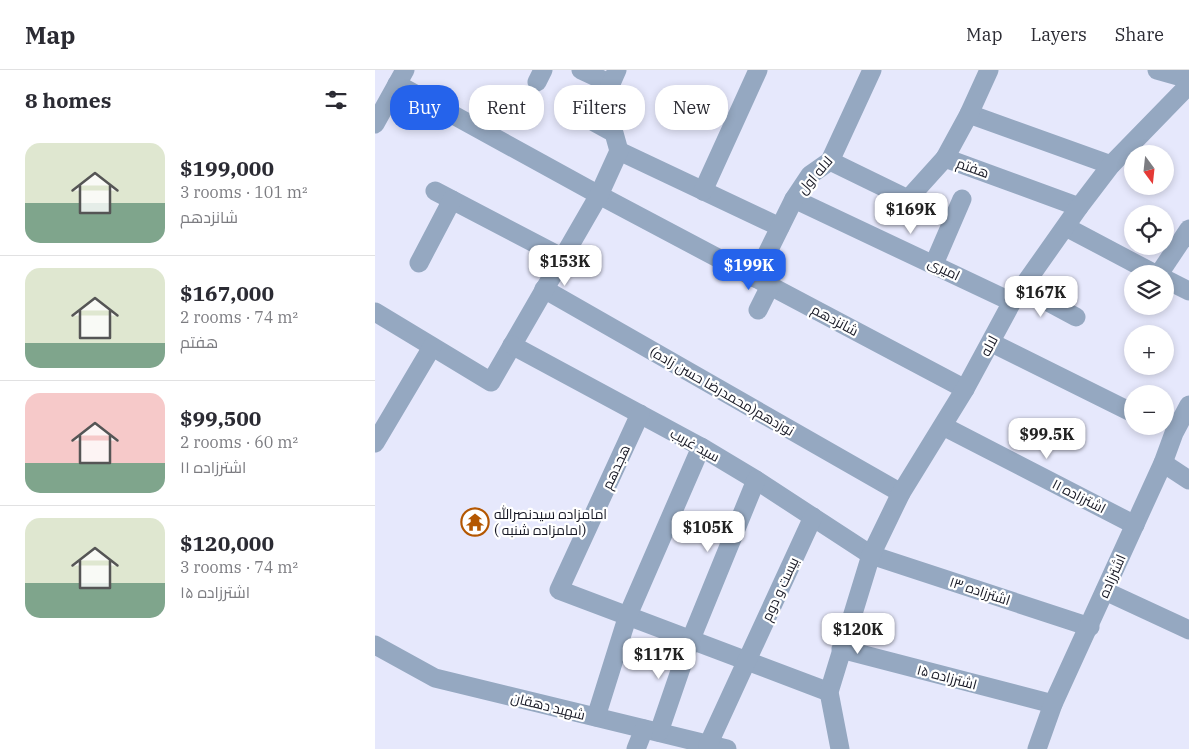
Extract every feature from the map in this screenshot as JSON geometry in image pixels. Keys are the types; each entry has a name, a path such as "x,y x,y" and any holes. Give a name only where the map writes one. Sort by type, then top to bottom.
{"street":[{"path":"375,312 491,382 599,195 619,151 614,133 594,122 614,77 581,70"},
{"path":"703,191 758,70"},
{"name":"لاله اول","path":"758,310 763,282 781,227 794,199 810,175 830,161 872,70"},
{"path":"945,158 969,114 989,70"},
{"path":"1157,70 1189,79"},
{"path":"375,124 401,77"},
{"name":"شانزدهم","path":"401,77 599,195 965,389"},
{"name":"لاله","path":"829,692 871,555 901,493 965,389 1017,295 1065,226 1111,165 1189,85"},
{"path":"969,114 1111,165"},
{"path":"619,151 781,227"},
{"name":"هفتم","path":"830,161 908,199 945,158 1079,207"},
{"path":"435,191 563,258"},
{"name":"امیری","path":"794,199 934,264 1017,295"},
{"path":"934,264 963,199"},
{"path":"419,263 452,200"},
{"path":"1065,226 1138,265"},
{"path":"1165,265 1189,229"},
{"path":"1174,284 1189,291"},
{"name":"نوزدهم(محمدرضا حسن زاده)","path":"544,289 901,493"},
{"path":"1017,295 1076,317"},
{"path":"991,343 1124,409"},
{"name":"سید غریب","path":"512,345 701,447 757,480 871,555"},
{"path":"375,443 432,347"},
{"name":"اشترزاده","path":"1174,422 1189,405"},
{"name":"هجدهم","path":"628,615 559,590 640,414"},
{"name":"اشترزاده ۱۱","path":"943,426 1135,525"},
{"name":"اشترزاده","path":"1037,749 1053,704 1090,627 1163,463 1166,435"},
{"path":"596,717 628,615 701,447"},
{"path":"1163,463 1189,480"},
{"path":"636,749 652,731 757,480"},
{"name":"بیست و دوم","path":"708,744 813,517"},
{"name":"اشترزاده ۱۳","path":"871,555 1090,627"},
{"path":"1105,591 1189,630"},
{"path":"628,615 829,692 844,748"},
{"name":"شهید دهقان","path":"375,645 435,678 727,749"},
{"name":"اشترزاده ۱۵","path":"841,649 1053,704"}],"place":[{"name":"امامزاده سیدنصرالله ( امامزاده شنبه)","path":"475,522"}]}
